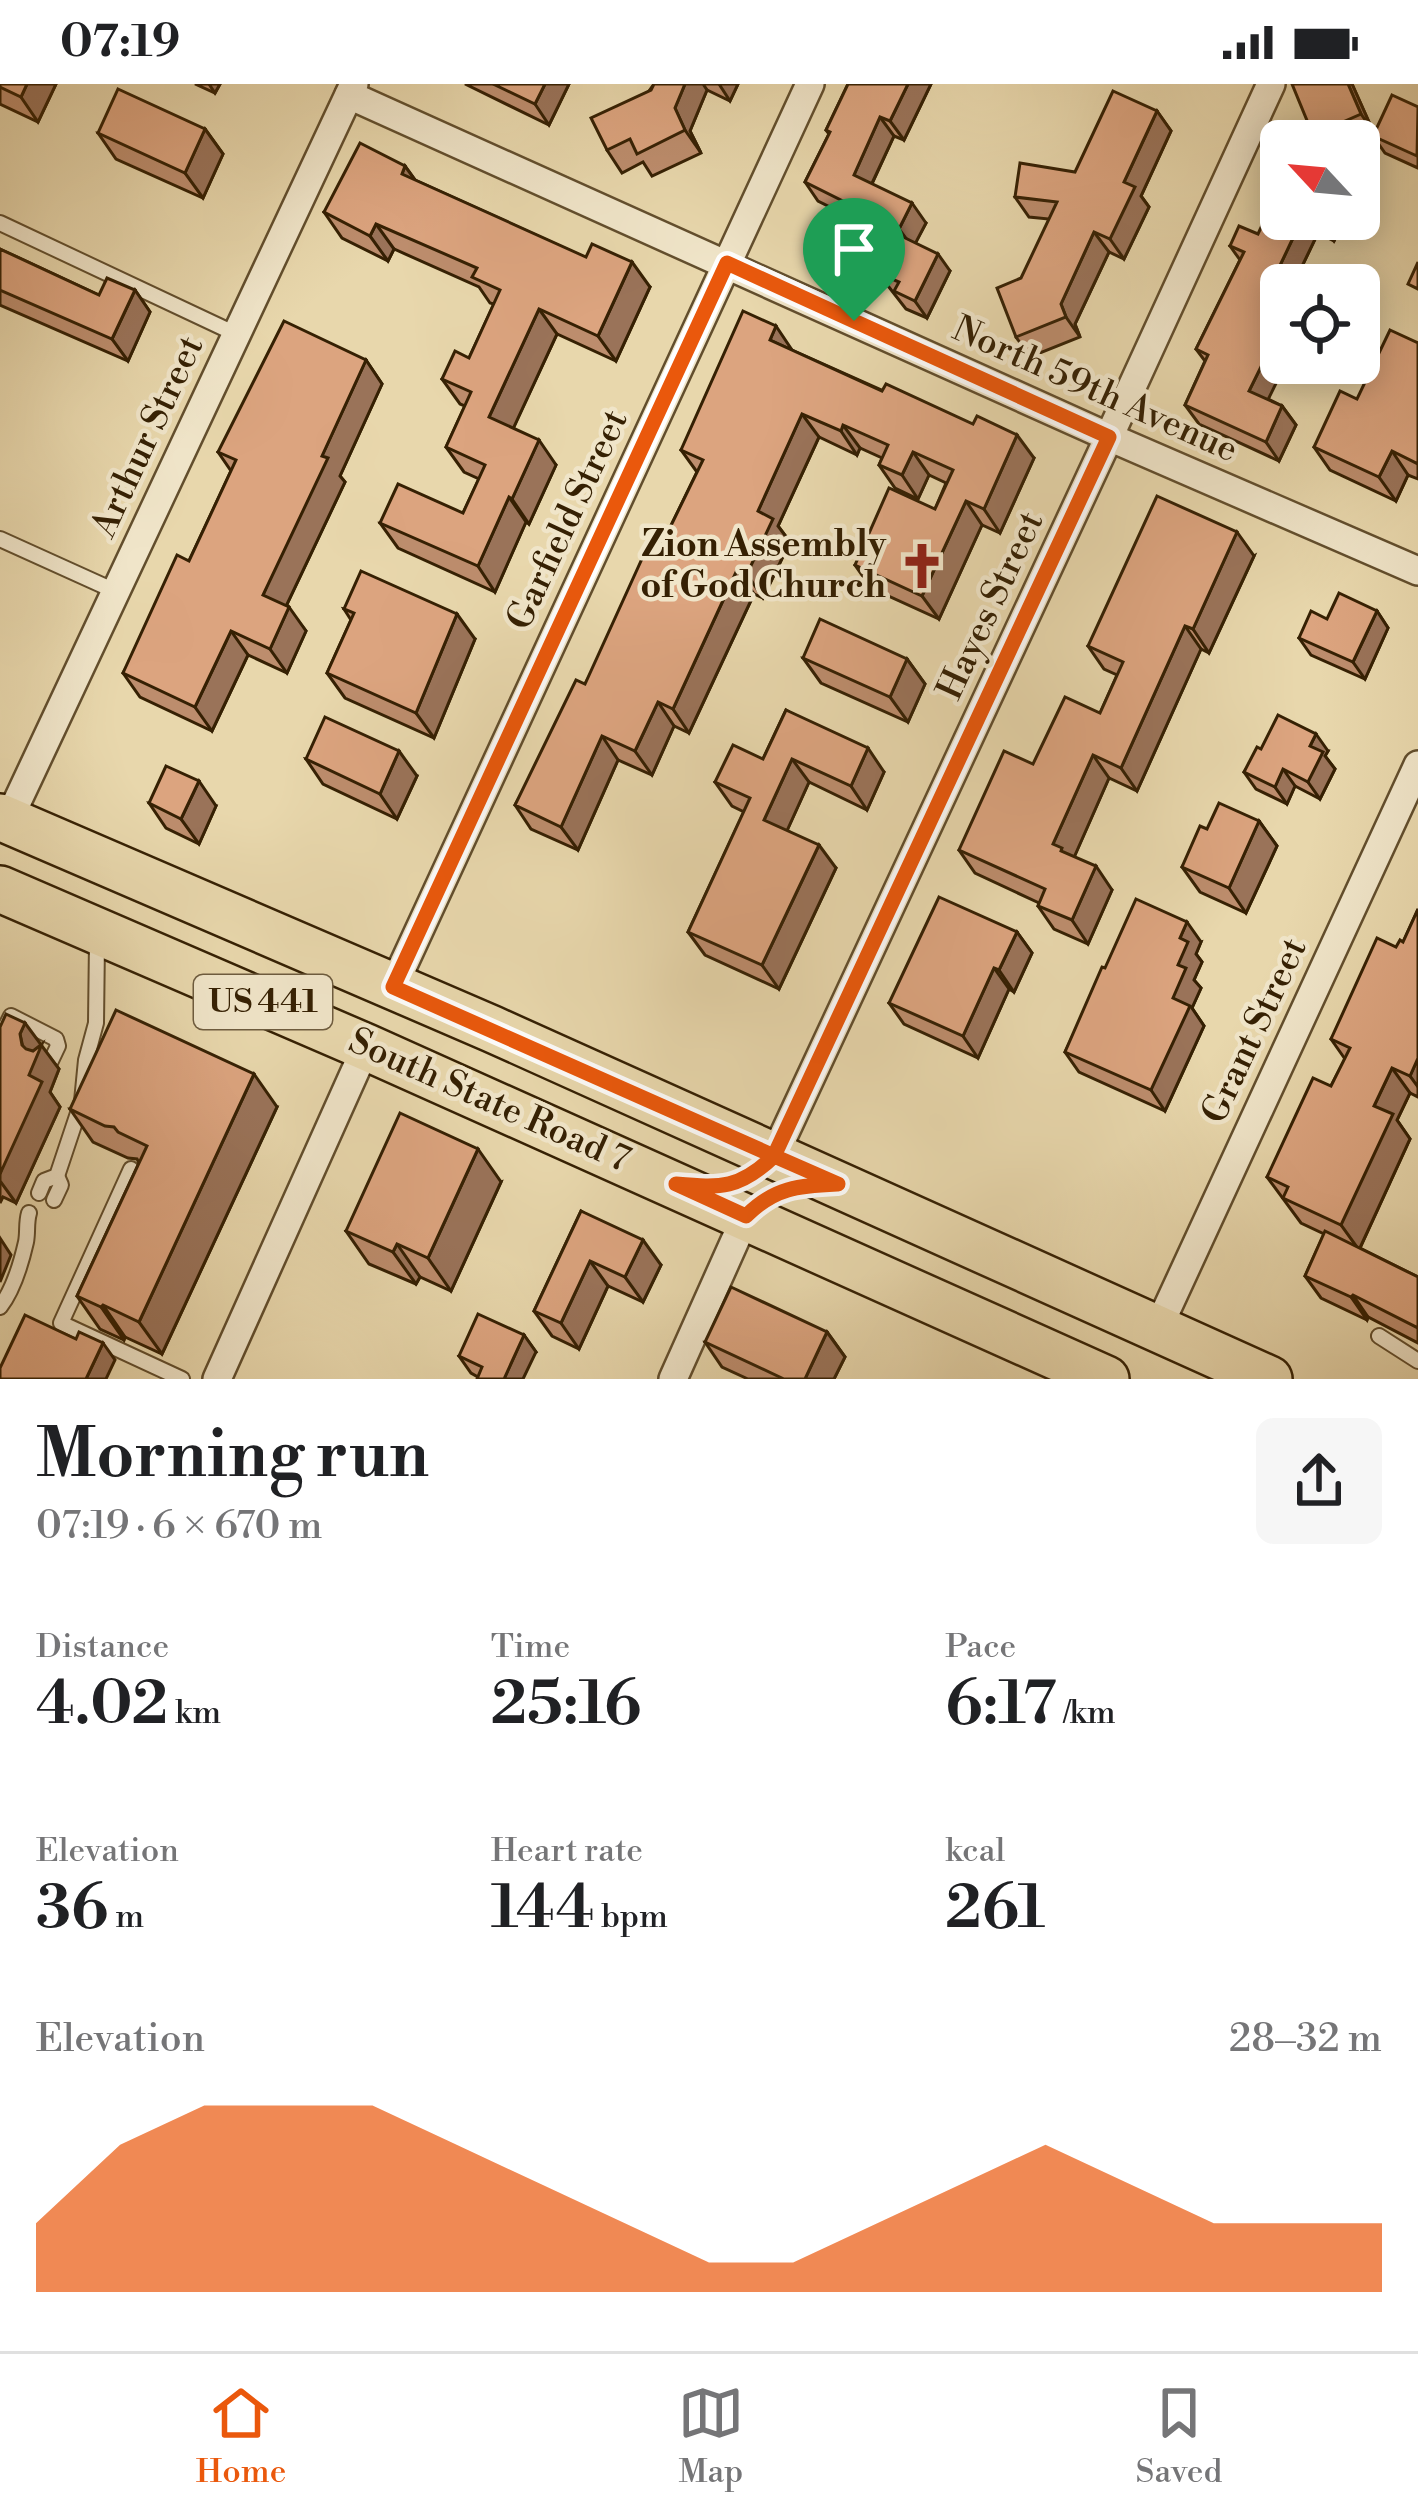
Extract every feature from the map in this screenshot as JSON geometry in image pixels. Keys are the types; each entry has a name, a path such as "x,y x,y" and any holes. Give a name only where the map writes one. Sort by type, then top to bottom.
{"main road":[{"name":"South State Road 7","path":"4,819 393,987 1269,1379"},
{"name":"South State Road 7","path":"0,889 366,1046 1106,1379"},
{"path":"676,1184 737,1184 774,1156"},
{"path":"746,1216 783,1190 838,1184"}],"street":[{"name":"Garfield Street","path":"393,987 810,84"},
{"name":"Hayes Street","path":"774,1156 1270,84"},
{"name":"North 59th Avenue","path":"352,89 1109,437 1418,571"},
{"name":"Arthur Street","path":"4,819 352,89"},
{"name":"Grant Street","path":"1158,1328 1418,765"},
{"path":"218,1379 366,1046"},
{"path":"673,1379 746,1216"}],"lane":[{"path":"0,223 236,334"},
{"path":"0,539 115,591"},
{"path":"46,1197 61,1185 57,1176 82,1101 96,1023 98,931"},
{"path":"0,1038 11,1016 56,1039 58,1046 49,1064"},
{"path":"131,1169 61,1323 182,1379"},
{"path":"0,1307 10,1294 28,1237 29,1213"},
{"path":"28,1237 45,1221"},
{"path":"1378,1336 1418,1361"}],"building":[{"path":"0,84 27,84 21,97"},
{"path":"493,84 545,84 535,104"},
{"path":"654,84 685,84 675,108 685,130 637,154 630,139 607,150 591,118 651,90"},
{"path":"848,84 908,84 890,121 880,117 854,175 912,203 899,229 805,182"},
{"path":"1292,84 1348,84 1361,114 1347,120 1307,120"},
{"path":"118,89 205,129 185,173 98,133"},
{"path":"1113,91 1157,111 1124,182 1135,187 1110,239 1094,232 1061,304 1066,317 1016,337 997,288 1021,278 1057,202 1015,197 1020,163 1075,172"},
{"path":"1392,95 1418,107 1417,156 1380,139 1380,121"},
{"path":"360,143 405,166 402,174 586,257 592,244 632,262 598,336 539,309 489,417 539,440 478,566 380,523 398,484 463,513 485,465 446,447 471,392 442,379 455,351 469,358 500,290 472,277 477,268 376,224 370,236 324,212"},
{"path":"1239,226 1258,234 1260,230 1260,240 1292,240 1281,264 1260,264 1260,369 1249,391 1282,406 1266,442 1185,405 1208,355 1196,349 1244,252 1230,246"},
{"path":"897,234 938,254 915,301 894,291 899,282 878,273"},
{"path":"0,249 99,295 107,278 135,290 112,339 0,290"},
{"path":"1418,262 1418,289 1408,284"},
{"path":"743,311 776,326 770,340 882,391 886,384 973,424 977,416 1017,435 984,509 966,501 922,596 855,565 889,488 935,509 953,470 913,452 902,475 879,465 888,445 802,414 758,511 773,519 747,574 737,570 673,709 658,702 635,751 602,736 561,827 515,805 576,680 585,684 651,539 662,544 703,460 681,450"},
{"path":"284,321 366,360 322,456 328,458 263,595 289,607 270,649 231,631 195,707 123,673 177,555 189,561 236,460 218,452"},
{"path":"1390,330 1418,343 1418,464 1392,451 1379,477 1314,447 1340,391 1357,399 1364,384 1380,384 1380,351"},
{"path":"1157,496 1237,532 1193,629 1185,626 1121,768 1093,755 1053,844 1096,866 1072,920 1038,906 1045,889 959,850 1004,751 1033,764 1065,697 1100,713 1123,662 1088,646"},
{"path":"361,571 457,614 416,713 327,673 354,613 344,609"},
{"path":"1339,593 1377,611 1353,662 1299,638 1311,611 1327,619"},
{"path":"820,619 907,659 890,697 803,658"},
{"path":"786,710 868,748 851,786 792,759 764,820 819,845 762,965 688,932 750,798 715,782 733,745 763,759"},
{"path":"1278,715 1316,734 1310,746 1323,752 1308,782 1283,769 1275,787 1244,772"},
{"path":"325,717 399,751 380,794 306,759"},
{"path":"166,766 199,781 181,819 149,803"},
{"path":"1219,803 1259,821 1229,888 1182,867 1200,826 1207,829"},
{"path":"939,897 1017,932 999,970 994,968 963,1036 889,1003"},
{"path":"1136,899 1187,922 1180,938 1188,942 1178,965 1186,968 1173,998 1190,1006 1151,1090 1065,1052"},
{"path":"1418,909 1418,1058 1410,1076 1392,1068 1374,1106 1393,1114 1341,1225 1283,1198 1288,1187 1267,1177 1313,1078 1331,1086 1350,1048 1331,1039 1377,938 1396,947"},
{"path":"116,1010 254,1074 139,1322 77,1296 147,1146 70,1109"},
{"path":"6,1014 25,1023 20,1034 26,1049 33,1051 42,1044 29,1075 42,1082 0,1174 0,1027"},
{"path":"400,1113 478,1149 428,1258 397,1244 393,1252 346,1231"},
{"path":"581,1211 643,1240 625,1277 590,1261 561,1323 534,1311"},
{"path":"1325,1231 1418,1277 1418,1328 1305,1276"},
{"path":"731,1287 827,1332 805,1379 784,1379 705,1342"},
{"path":"478,1314 524,1335 504,1379 477,1379 482,1367 459,1356"},
{"path":"25,1315 76,1339 79,1332 103,1343 86,1379 0,1379 0,1368"}],"place":[{"name":"Zion Assembly of God Church","path":"922,566"}],"route":[{"path":"854,321 727,263 393,987 774,1156 737,1184 676,1184 746,1216 783,1190 838,1184 774,1156 1109,437 854,321"}]}
